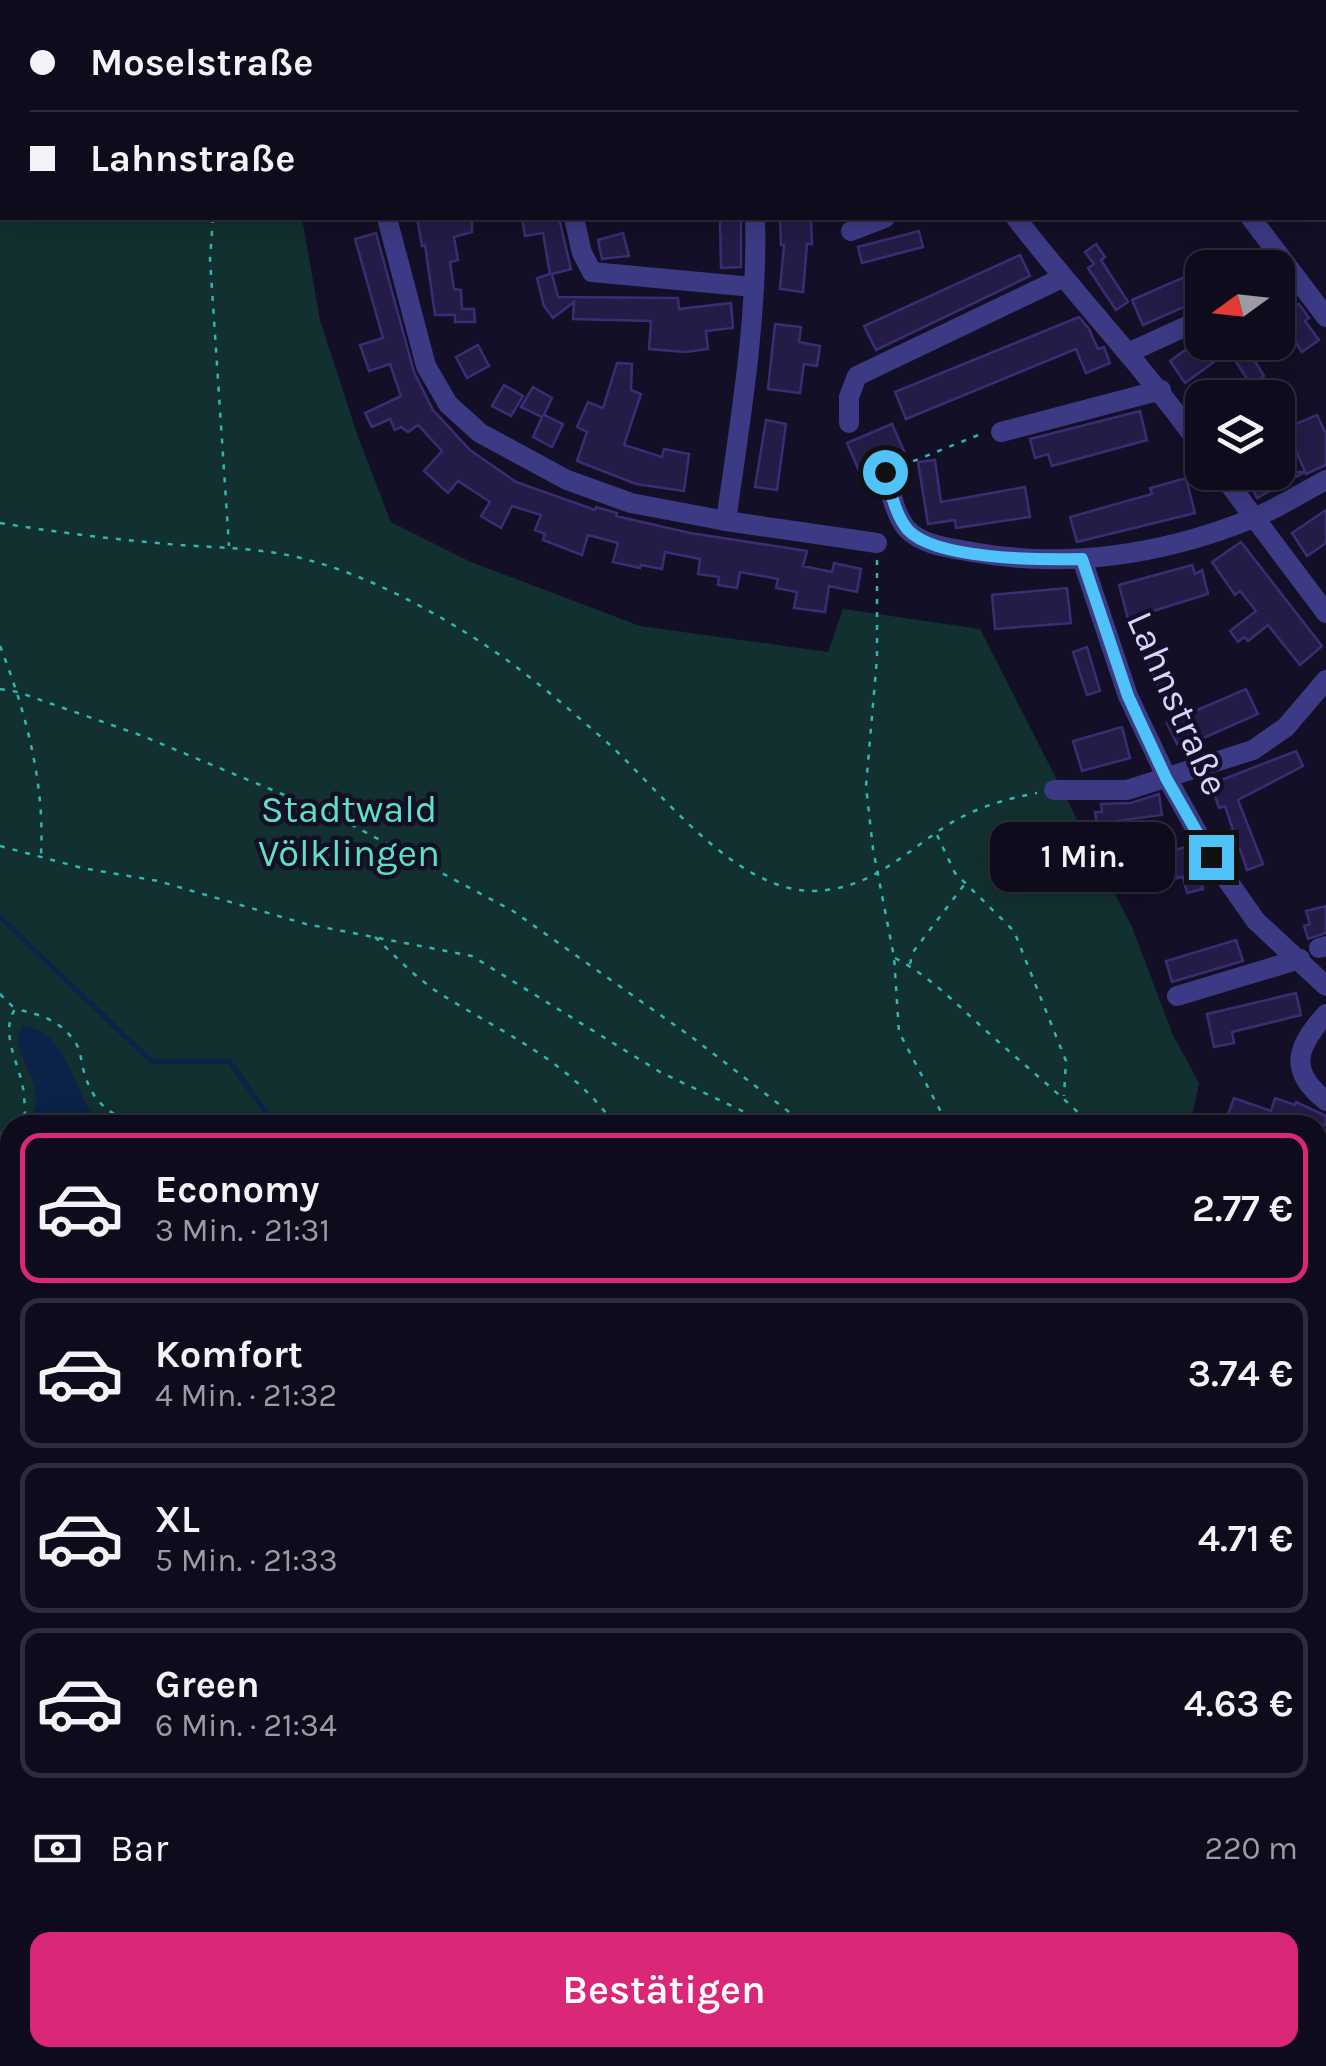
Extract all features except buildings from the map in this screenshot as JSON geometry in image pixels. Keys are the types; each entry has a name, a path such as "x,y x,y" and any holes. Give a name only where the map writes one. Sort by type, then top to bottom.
{"street":[{"path":"388,220 426,366 448,404 480,433 567,480 632,503 877,543"},
{"path":"574,220 582,253 592,272 753,287"},
{"path":"726,521 753,287 756,220"},
{"path":"851,231 880,220"},
{"path":"1018,220 1062,278 1130,352 1185,424"},
{"path":"1263,222 1274,250"},
{"path":"848,422 849,397 857,376 1062,278"},
{"path":"1295,288 1326,317"},
{"path":"1130,352 1185,327"},
{"path":"1001,432 1161,390"},
{"path":"885,472 906,528 922,540 989,556 1082,559 1158,548 1253,518 1326,480"},
{"path":"1233,490 1326,613"},
{"name":"Lahnstraße","path":"1082,559 1128,696 1166,778 1211,857 1256,921 1326,986"},
{"path":"1054,790 1127,790 1252,750 1286,727 1326,680"},
{"path":"1176,996 1300,959"},
{"path":"1326,1014 1306,1037 1300,1054 1301,1072 1326,1101"}],"path":[{"path":"213,220 210,259 229,548"},
{"path":"885,472 988,432 1001,432"},
{"path":"0,523 68,534 255,549 310,560 369,583 484,644 549,692 725,856 771,884 810,891 853,886 896,865 936,834 1001,800 1054,790"},
{"path":"877,543 877,658 866,786 894,957 899,1032 941,1115"},
{"path":"0,646 18,692 44,811 41,856"},
{"path":"0,689 140,735 335,816 514,911 693,1038 793,1115"},
{"path":"936,834 955,872 1014,931 1066,1061 1064,1096"},
{"path":"0,846 82,868 158,881 306,924 472,956 660,1072 751,1115"},
{"path":"910,966 913,952 965,884"},
{"path":"374,936 438,992 531,1045 595,1097 608,1115"},
{"path":"894,957 934,983 1081,1115"},
{"path":"0,994 15,1008 42,1014 62,1027 78,1045 84,1076 95,1097 113,1115"},
{"path":"15,1008 6,1019 6,1037 23,1088 23,1115"}],"green space":[{"name":"Stadtwald Völklingen","path":"0,220 302,220 320,320 391,522 471,562 640,626 828,652 843,609 980,629 1132,927 1173,1035 1199,1083 1193,1115 0,1115"}],"water":[{"path":"22,1025 51,1040 69,1066 92,1115 32,1115 35,1090 18,1040"}],"waterway":[{"path":"0,917 152,1062 229,1061 268,1115"}],"route":[{"path":"885,472 906,528 922,540 989,556 1082,559 1128,696 1166,778 1211,857"}]}
